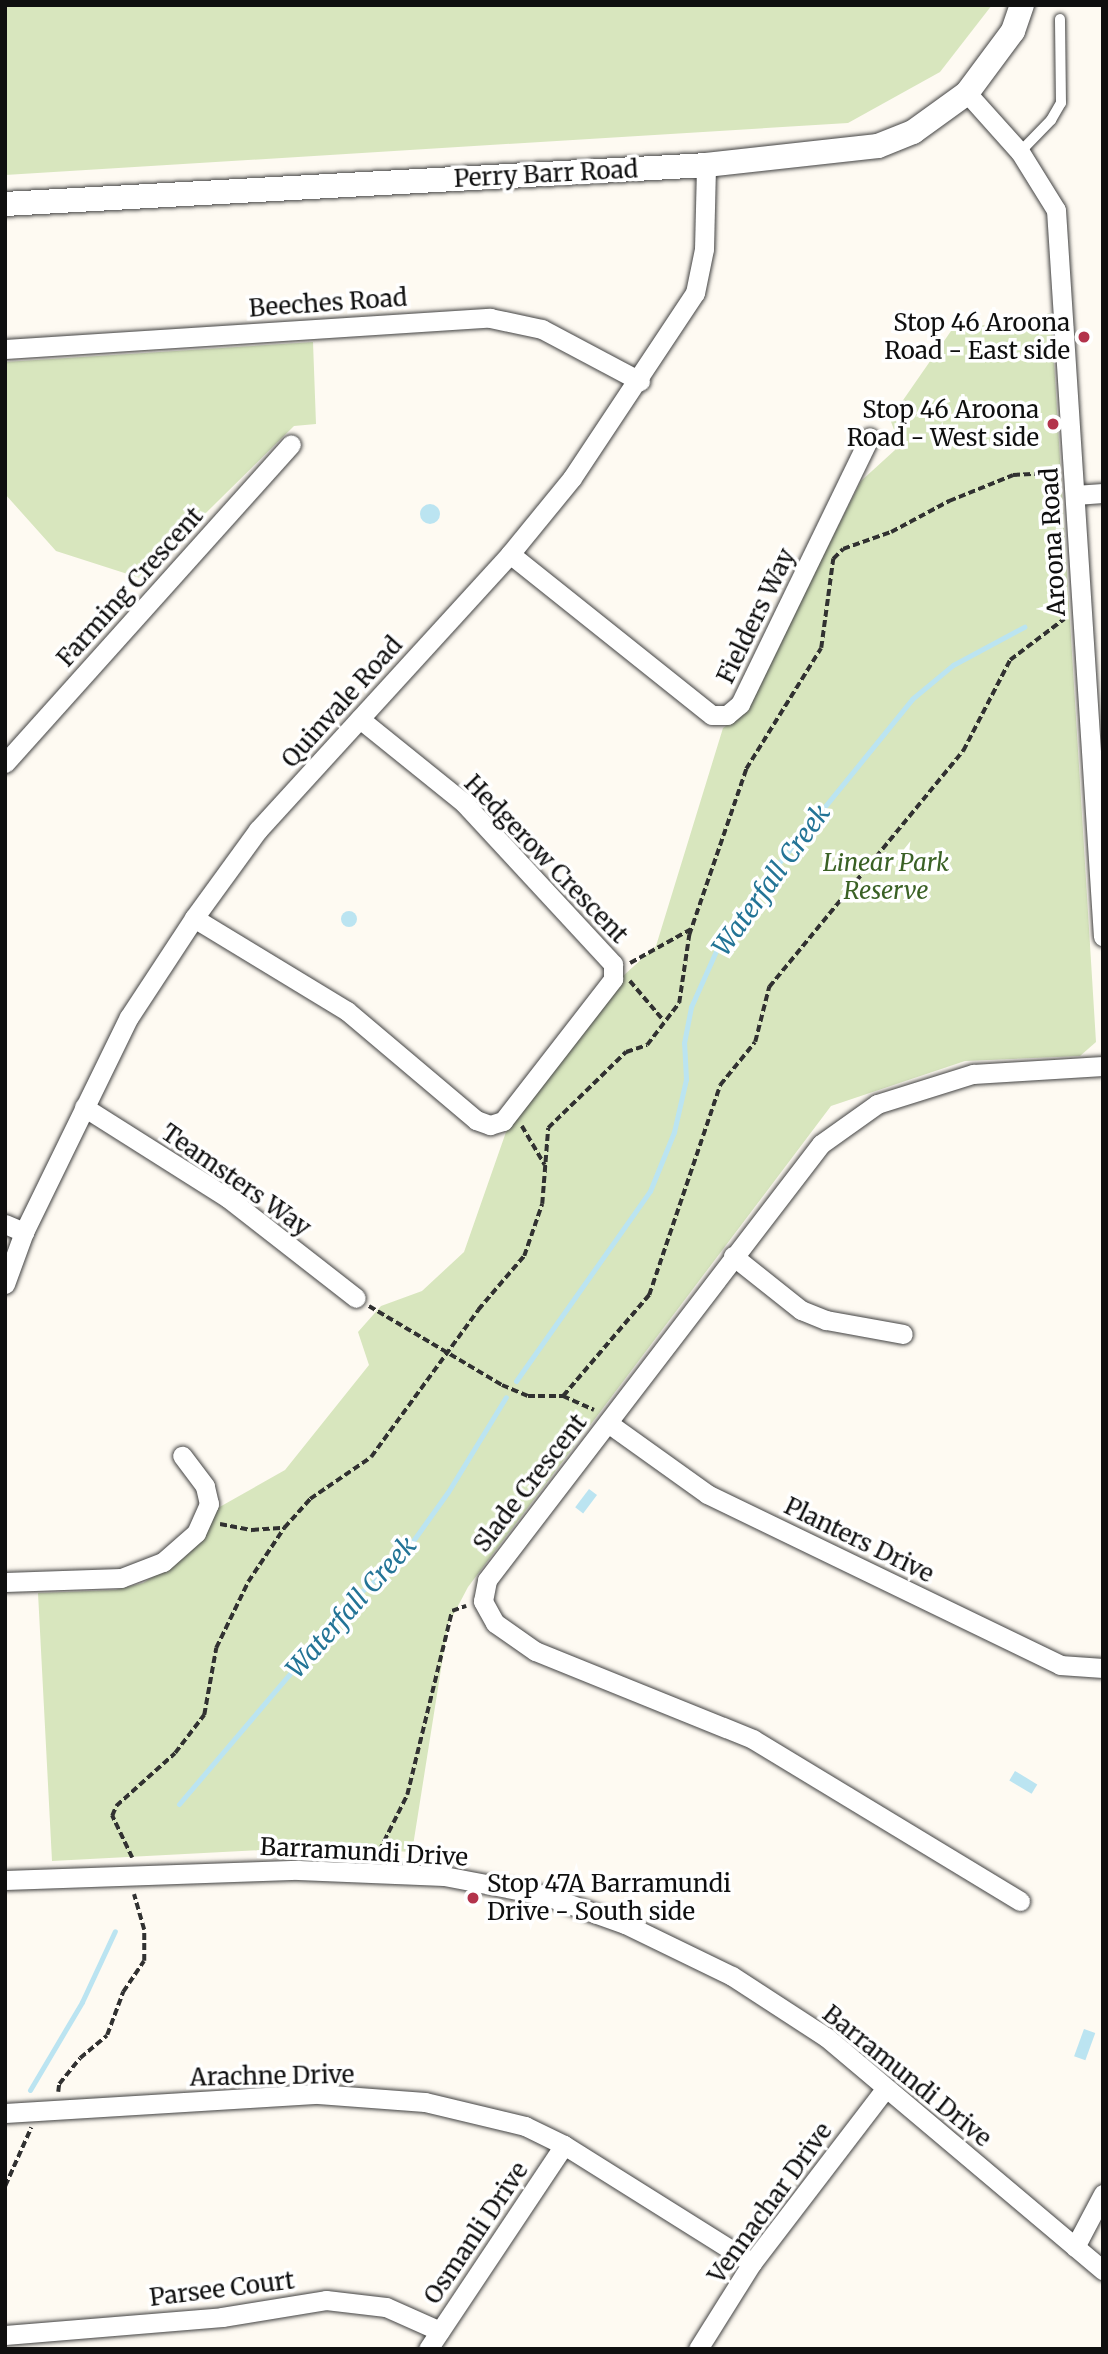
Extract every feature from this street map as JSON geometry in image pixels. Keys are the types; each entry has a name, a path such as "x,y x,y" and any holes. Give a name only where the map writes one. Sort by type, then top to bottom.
{"street":[{"name":"Perry Barr Road","path":"5,204 705,165 878,146 913,132 967,93 1013,31 1022,5"},
{"name":"Aroona Road","path":"967,93 1020,152 1056,210 1082,612 1095,706 1103,936"},
{"name":"Quinvale Road","path":"5,1284 24,1232 130,1017 194,918 258,830 510,554 572,478 695,293 704,249 705,165"},
{"name":"Beeches Road","path":"5,349 490,317 541,328 639,381"},
{"name":"Fielders Way","path":"510,554 712,715 727,715 740,704 869,438"},
{"name":"Farming Crescent","path":"5,763 291,444"},
{"path":"1075,495 1103,493"},
{"name":"Hedgerow Crescent","path":"194,918 346,1011 475,1121 490,1125 503,1121 613,979 607,952 464,803 360,719"},
{"name":"Slade Crescent","path":"483,1601 487,1580 821,1144 877,1104 973,1074 1103,1066"},
{"name":"Teamsters Way","path":"84,1107 228,1198 356,1298"},
{"path":"5,1224 24,1232"},
{"path":"733,1256 801,1310 826,1320 903,1334"},
{"name":"Planters Drive","path":"608,1423 707,1494 1060,1665 1103,1668"},
{"path":"5,1582 84,1581 131,1575 163,1562 205,1521 209,1504 205,1486 182,1456"},
{"path":"483,1601 495,1623 536,1651 753,1739 1020,1901"},
{"name":"Barramundi Drive","path":"5,1880 298,1870 431,1875 544,1895 625,1924 732,1976 826,2037 1103,2270"},
{"name":"Vennachar Drive","path":"698,2349 752,2263 885,2089"},
{"name":"Arachne Drive","path":"5,2113 318,2094 425,2102 525,2126 564,2145 752,2263"},
{"name":"Osmanli Drive","path":"428,2349 564,2145"},
{"path":"1075,2247 1103,2193"},
{"name":"Parsee Court","path":"5,2335 222,2317 326,2300 386,2307 440,2331"}],"lane":[{"path":"1020,152 1051,120 1061,103 1060,19"}],"path":[{"path":"5,2186 35,2112 37,2098 57,2096 60,2084 80,2058 107,2035 123,1992 144,1961 146,1942 135,1909 131,1852 111,1824 116,1806 175,1753 204,1715 216,1648 248,1581 284,1528 310,1499 371,1457 524,1256 542,1204 548,1128 626,1052 647,1045 678,1003 691,928 746,769 821,648 833,559 843,548 891,532 949,501 1013,475 1073,472"},
{"path":"563,1396 649,1295 720,1085 755,1042 769,987 963,751 1010,660 1057,622 1082,612"},
{"path":"613,972 691,928"},
{"path":"613,972 632,982 665,1021"},
{"path":"513,1109 546,1166"},
{"path":"356,1298 448,1354 528,1396 563,1396 592,1408 608,1423"},
{"path":"205,1521 252,1530 284,1528"},
{"path":"379,1852 407,1795 452,1611 483,1601"}],"green space":[{"path":"5,5 992,5 940,72 848,123 5,175"},
{"name":"Linear Park Reserve","path":"1051,313 1096,1042 1080,1056 965,1061 831,1106 468,1587 448,1625 412,1852 319,1847 52,1861 38,1593 115,1590 143,1583 185,1557 206,1535 216,1509 285,1470 369,1365 358,1332 381,1306 422,1291 464,1252 506,1132 623,976 656,946 723,728 743,714 861,481 895,450 896,435 890,419 951,331"},
{"path":"313,342 316,424 294,426 140,578 56,551 5,494 5,362"}],"water":[{"path":"430,504 437,507 440,514 437,521 430,524 423,521 420,514 423,507"},
{"path":"346,911 352,911 357,919 355,925 346,927 341,922 341,916"},
{"path":"589,1489 597,1495 583,1513 575,1507"},
{"path":"1015,1771 1037,1784 1032,1794 1009,1780"},
{"path":"1084,2029 1095,2033 1085,2060 1074,2056"}],"waterway":[{"name":"Waterfall Creek","path":"516,1381 650,1191 674,1132 686,1079 684,1043 691,1007 717,949 770,874 912,699 953,665 1024,627"},
{"name":"Waterfall Creek","path":"179,1804 355,1597 400,1559 448,1492 506,1397"},
{"name":"Waterfall Creek","path":"30,2090 82,2002 115,1931"}],"place":[{"name":"Stop 46 Aroona Road - East side","path":"1084,337"},
{"name":"Stop 46 Aroona Road - West side","path":"1053,424"},
{"name":"Stop 47A Barramundi Drive - South side","path":"473,1898"}]}
